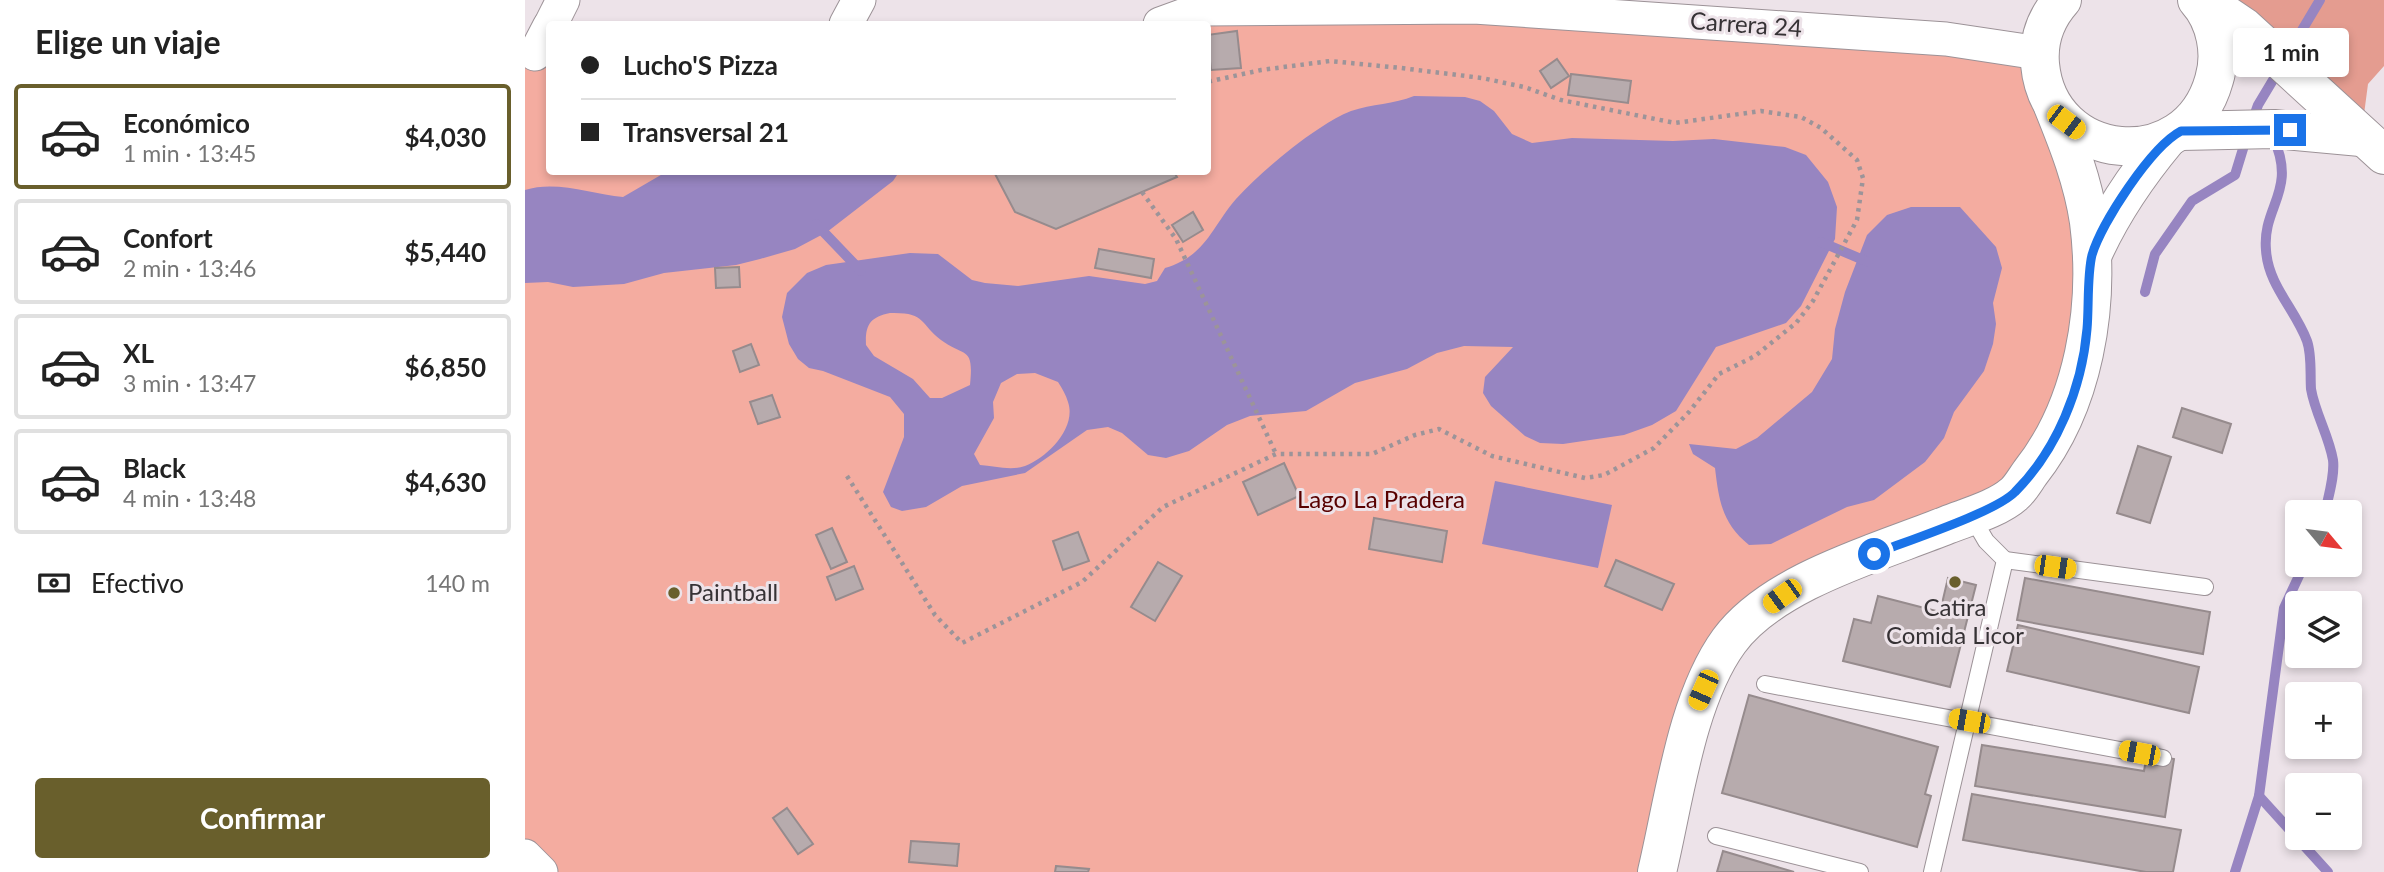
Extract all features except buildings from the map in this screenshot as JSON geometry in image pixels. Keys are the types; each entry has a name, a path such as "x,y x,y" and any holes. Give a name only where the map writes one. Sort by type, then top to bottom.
{"street":[{"path":"553,21 563,0"},
{"path":"848,21 859,0"},
{"path":"1162,21 1173,0"},
{"path":"2092,268 2106,226 2140,171 2198,114 2211,94 2217,71 2218,47 2211,24 2197,0"},
{"path":"2204,0 2238,19 2373,146"},
{"path":"1657,872 1696,706 1730,639 1800,583 1971,516 2013,495 2042,458 2073,397 2086,340 2092,268 2081,185 2041,79 2039,54 2046,23 2057,3"},
{"name":"Carrera 24","path":"1168,21 1201,9 1476,4 1946,39 2039,54"},
{"path":"2053,106 2066,122 2084,136 2103,144 2146,146 2174,135 2305,130 2373,146"},
{"path":"525,856 541,872"}],"lane":[{"path":"1971,516 1986,541 2005,560 2205,587"},
{"path":"1932,872 2005,560"},
{"path":"1765,684 2163,758"},
{"path":"1716,836 1860,872"}],"path":[{"path":"847,475 935,615 963,643 1082,582 1163,507 1276,454 1372,454 1415,435 1439,429 1492,456 1566,475 1585,478 1604,475 1654,448 1689,412 1719,374 1755,356 1796,323 1813,301 1857,220 1863,178 1857,160 1821,128 1801,117 1761,111 1675,123 1561,100 1524,86 1482,78 1330,61 1261,70 1211,81"},
{"path":"1142,192 1176,239 1276,454"}],"green space":[{"name":"Lago La Pradera","path":"1201,9 2039,53 2092,256 2042,458 1730,639 1657,872 541,872 525,856 525,54 546,54 546,175 1211,175 1211,21 1206,21"}],"shaded area":[{"path":"2223,0 2384,0 2384,66 2368,84 2361,137"},
{"path":"1414,96 1465,97 1480,101 1494,111 1512,134 1532,143 1572,138 1673,141 1714,139 1785,147 1806,155 1828,182 1837,207 1835,239 1801,306 1786,323 1716,347 1676,411 1652,425 1624,435 1563,444 1540,443 1525,436 1491,406 1483,393 1485,377 1513,347 1464,346 1437,353 1407,369 1355,383 1306,411 1250,416 1227,425 1189,451 1166,458 1148,455 1122,433 1108,427 1087,430 1025,473 962,486 926,507 902,511 891,507 883,492 904,437 904,414 890,397 809,368 798,359 789,344 782,317 787,293 807,273 826,265 910,253 938,254 972,280 985,283 1018,286 1089,276 1145,284 1157,281 1165,268 1179,263 1199,249 1242,192 1306,138 1351,111","holes":["890,313 916,317 941,340 966,354 971,364 970,385 942,398 930,398 913,379 874,356 866,345 868,327 873,320","1035,373 1058,382 1064,392 1070,412 1064,432 1051,449 1025,466 1008,468 980,465 974,454 994,418 993,402 1001,383 1017,374"]},
{"path":"661,175 897,175 893,181 827,232 795,249 736,265 664,273 624,284 573,287 548,282 525,283 525,190 549,186 623,197"},
{"path":"1911,207 1960,207 1996,247 2002,268 1993,303 1996,324 1993,344 1984,371 1954,412 1944,438 1925,462 1874,500 1847,507 1771,544 1749,545 1733,528 1723,511 1715,468 1693,454 1689,444 1736,449 1757,438 1812,392 1832,359 1835,329 1845,292 1867,235 1887,215"},
{"path":"1495,481 1612,505 1598,568 1482,544"}],"waterway":[{"path":"2286,57 2320,0"},
{"path":"2252,122 2258,105 2279,70"},
{"path":"2273,137 2282,171 2281,185 2266,235 2266,250 2277,286 2309,346 2311,389 2333,460 2328,500"},
{"path":"2145,292 2155,254 2192,201 2235,175 2246,139"},
{"path":"816,224 861,271"},
{"path":"1821,242 1868,262"},
{"path":"2235,872 2259,796 2284,608 2298,578"},
{"path":"2259,796 2328,872"}],"place":[{"name":"Catira Comida Licor","path":"1955,582"},
{"name":"Paintball","path":"674,593"}],"route":[{"path":"1874,554 1971,516 2013,495 2042,458 2073,397 2086,340 2092,256 2106,226 2140,171 2167,139 2181,131 2290,130"}]}
